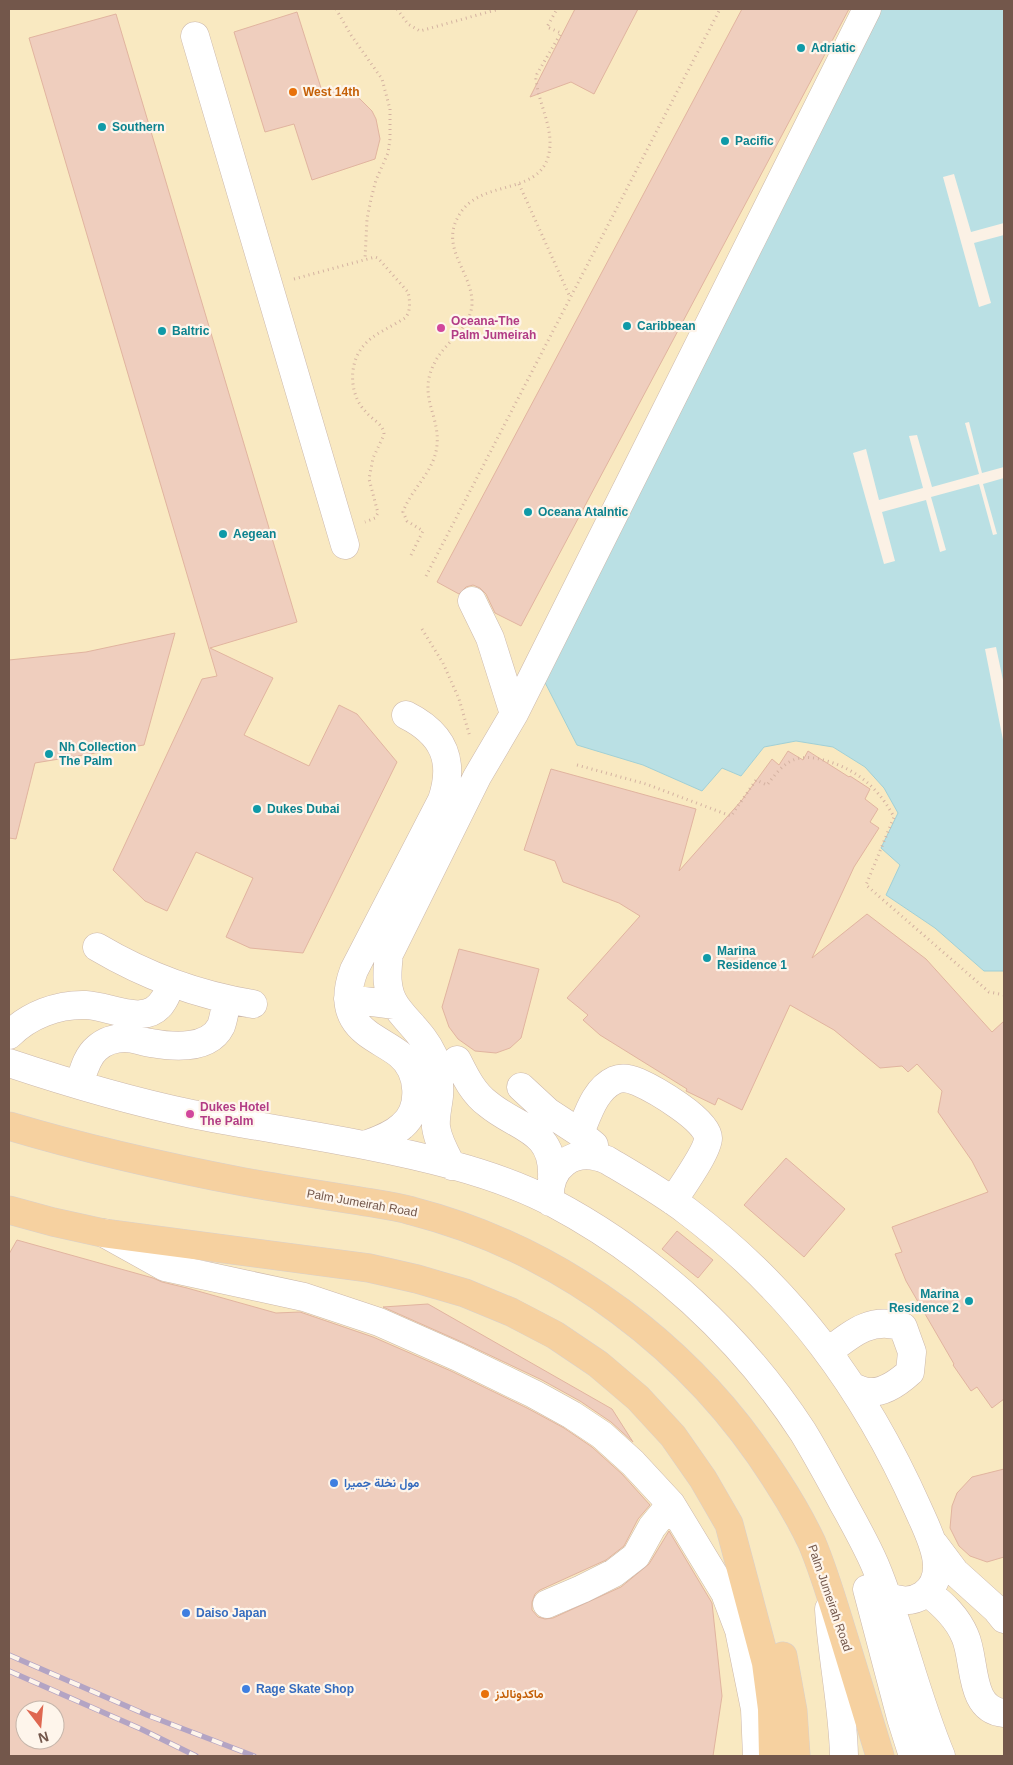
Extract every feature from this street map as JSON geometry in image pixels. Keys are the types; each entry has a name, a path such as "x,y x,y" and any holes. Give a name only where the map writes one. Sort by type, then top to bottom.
{"main road":[{"name":"Palm Jumeirah Road","path":"9,1126 100,1151 171,1167 410,1210 469,1229 535,1258 604,1299 640,1326 680,1361 712,1394 741,1428 790,1502 811,1542 828,1583 880,1756"},
{"path":"9,1210 103,1233 369,1268 417,1279 465,1293 511,1312 555,1335 598,1364 638,1398 673,1436 703,1478 758,1583 780,1646 793,1711 796,1756"},
{"path":"728,1524 766,1663 772,1709 773,1756"}],"street":[{"path":"452,1166 444,1153 436,1125 440,1082 432,1054 417,1029 395,1005 389,988 387,971 389,954 477,777 514,714 867,9"},
{"path":"195,36 343,537"},
{"path":"472,601 490,638 514,714"},
{"path":"365,1146 392,1134 404,1125 412,1112 416,1097 416,1082 410,1067 400,1056 361,1028 354,1020 349,1009 348,999 350,980 442,800 447,784 448,766 444,750 435,735 422,723 406,715"},
{"path":"97,947 121,961 171,983 227,1000 254,1004"},
{"path":"9,1035 41,1013 72,1005 89,1005 132,1014 149,1012 163,1002 171,983"},
{"path":"348,999 395,1005"},
{"path":"78,1085 88,1058 104,1042 116,1038 127,1038 152,1043 178,1045 201,1043 210,1039 221,1025 227,1000"},
{"path":"457,1060 474,1091 487,1104 533,1132 542,1140 550,1151 553,1164 551,1189"},
{"path":"9,1063 78,1085 189,1113 365,1146 452,1166 486,1176 551,1189 684,1295 721,1330 750,1362 792,1416 824,1467 875,1565 941,1756"},
{"path":"580,1133 598,1094 606,1086 619,1079 637,1082 650,1088 696,1118 708,1132 708,1140 705,1150 673,1201"},
{"path":"521,1087 548,1112 580,1133 607,1160"},
{"path":"551,1189 560,1166 570,1158 582,1155 595,1155 648,1184 673,1201 722,1239 757,1271 790,1304 853,1387 895,1458 933,1542 956,1572 996,1609 1004,1619"},
{"path":"103,1233 165,1267 304,1297 379,1322 458,1357 534,1394 572,1415 602,1435 671,1504 725,1594 739,1630 755,1709 757,1756"},
{"path":"828,1352 855,1331 879,1322 890,1322 903,1327 912,1352 910,1372 900,1381 877,1391 868,1393 853,1387"},
{"path":"547,1604 582,1589 614,1572 636,1556 652,1527 671,1504"},
{"path":"844,1505 913,1756"},
{"path":"887,1596 907,1601 918,1598 934,1584 937,1573 933,1542"},
{"path":"828,1583 832,1646 840,1700 844,1756"},
{"path":"927,1592 943,1604 956,1619 966,1636 980,1699 988,1708 1004,1713"}],"path":[{"path":"336,9 382,79 390,108 388,153 376,180 371,199 367,219 365,259"},
{"path":"398,9 408,24 420,31 499,9"},
{"path":"411,555 423,530 407,521 403,512 431,465 437,446 438,435 429,403 428,382 436,360 465,324 470,315 472,304 468,286 454,253 453,229 463,209 479,196 529,181 538,174 549,155 549,134 536,79 537,74 561,33 547,27 557,9"},
{"path":"426,576 720,9"},
{"path":"519,184 570,297"},
{"path":"268,286 365,259 378,258 408,292 410,299 406,317 370,338 356,357 353,369 354,392 365,411 381,426 384,435 373,458 369,479 378,513 375,518 343,537"},
{"path":"422,629 443,663 459,699 470,738"},
{"path":"577,765 646,784 732,816 756,780 767,785 779,770 796,760 813,757 838,764 853,771 878,792 894,817 866,885 989,992 1004,995"}],"sand":[{"path":"9,9 871,9 643,765 702,791 722,767 741,776 764,747 796,741 833,747 866,767 884,788 898,813 881,848 900,865 886,895 935,928 984,971 1004,971 1004,1756 9,1756"}],"water":[{"path":"871,9 1004,9 1004,971 984,971 935,928 886,895 900,865 881,848 898,813 884,788 865,767 833,747 796,741 764,747 741,776 722,768 702,791 643,765 577,745 534,661"}],"pier":[{"path":"954,174 971,232 1004,223 1004,235 974,243 991,303 979,307 943,177"},
{"path":"969,422 982,473 1004,467 1004,478 983,484 997,534 993,535 979,484 931,497 946,550 940,552 926,500 882,512 895,561 884,564 853,453 866,449 879,500 923,488 909,436 917,435 932,487 979,474 965,423"},
{"path":"996,647 1004,685 1004,745 985,649"}],"building":[{"path":"575,9 638,9 594,94 571,82 530,97"},
{"path":"742,9 849,9 521,626 495,613 486,594 480,588 473,585 466,587 459,594 437,582"},
{"path":"297,12 321,88 345,91 360,99 372,111 376,119 380,139 375,159 312,180 294,124 265,132 234,32"},
{"path":"116,14 297,622 210,648 273,678 244,735 309,766 339,705 357,714 397,762 303,953 250,948 226,937 253,878 196,852 167,911 145,901 113,870 202,679 217,676 29,38"},
{"name":"Nh Collection The Palm","path":"175,633 144,745 35,763 16,839 9,838 9,660 86,652"},
{"path":"788,751 803,760 808,751 850,776 870,789 865,799 878,809 870,822 879,828 854,867 812,958 867,914 926,959 992,1032 1004,1021 1004,1399 992,1408 977,1387 971,1391 953,1365 906,1281 895,1254 902,1252 892,1227 988,1192 972,1161 938,1112 942,1091 917,1064 908,1072 902,1066 880,1068 834,1030 790,1005 742,1110 718,1098 715,1105 686,1091 687,1089 600,1035 583,1020 588,1015 567,998 640,916 619,903 563,882 555,861 524,850 551,769 696,809 679,871 742,800 772,759 779,765"},
{"path":"459,949 539,969 521,1038 510,1048 496,1053 475,1051 458,1039 449,1027 442,1007"},
{"path":"786,1158 845,1209 804,1257 744,1205"},
{"path":"677,1231 713,1260 698,1278 662,1249"},
{"name":"مول نخلة جميرا","path":"17,1240 276,1313 300,1312 373,1337 451,1371 527,1408 564,1428 592,1447 622,1474 650,1505 638,1519 624,1546 606,1560 535,1594 532,1610 538,1617 545,1619 553,1618 621,1587 649,1564 669,1531 712,1603 722,1696 713,1756 9,1756 9,1254"},
{"path":"428,1304 612,1409 633,1442 611,1422 580,1401 542,1380 383,1307"},
{"path":"1004,1469 1004,1557 987,1562 970,1556 959,1546 950,1528 952,1506 957,1493 972,1477"}],"railway":[{"path":"9,1655 147,1715 254,1756"},
{"path":"9,1671 141,1729 196,1756"}],"place":[{"name":"Adriatic","path":"801,48"},
{"name":"West 14th","path":"293,92"},
{"name":"Southern","path":"102,127"},
{"name":"Pacific","path":"725,141"},
{"name":"Caribbean","path":"627,326"},
{"name":"Oceana-The Palm Jumeirah","path":"441,328"},
{"name":"Baltric","path":"162,331"},
{"name":"Oceana Atalntic","path":"528,512"},
{"name":"Aegean","path":"223,534"},
{"name":"Nh Collection The Palm","path":"49,754"},
{"name":"Dukes Dubai","path":"257,809"},
{"name":"Marina Residence 1","path":"707,958"},
{"name":"Dukes Hotel The Palm","path":"190,1114"},
{"name":"Marina Residence 2","path":"969,1301"},
{"name":"مول نخلة جميرا","path":"334,1483"},
{"name":"Daiso Japan","path":"186,1613"},
{"name":"Rage Skate Shop","path":"246,1689"},
{"name":"ماكدونالدز","path":"485,1694"}]}
